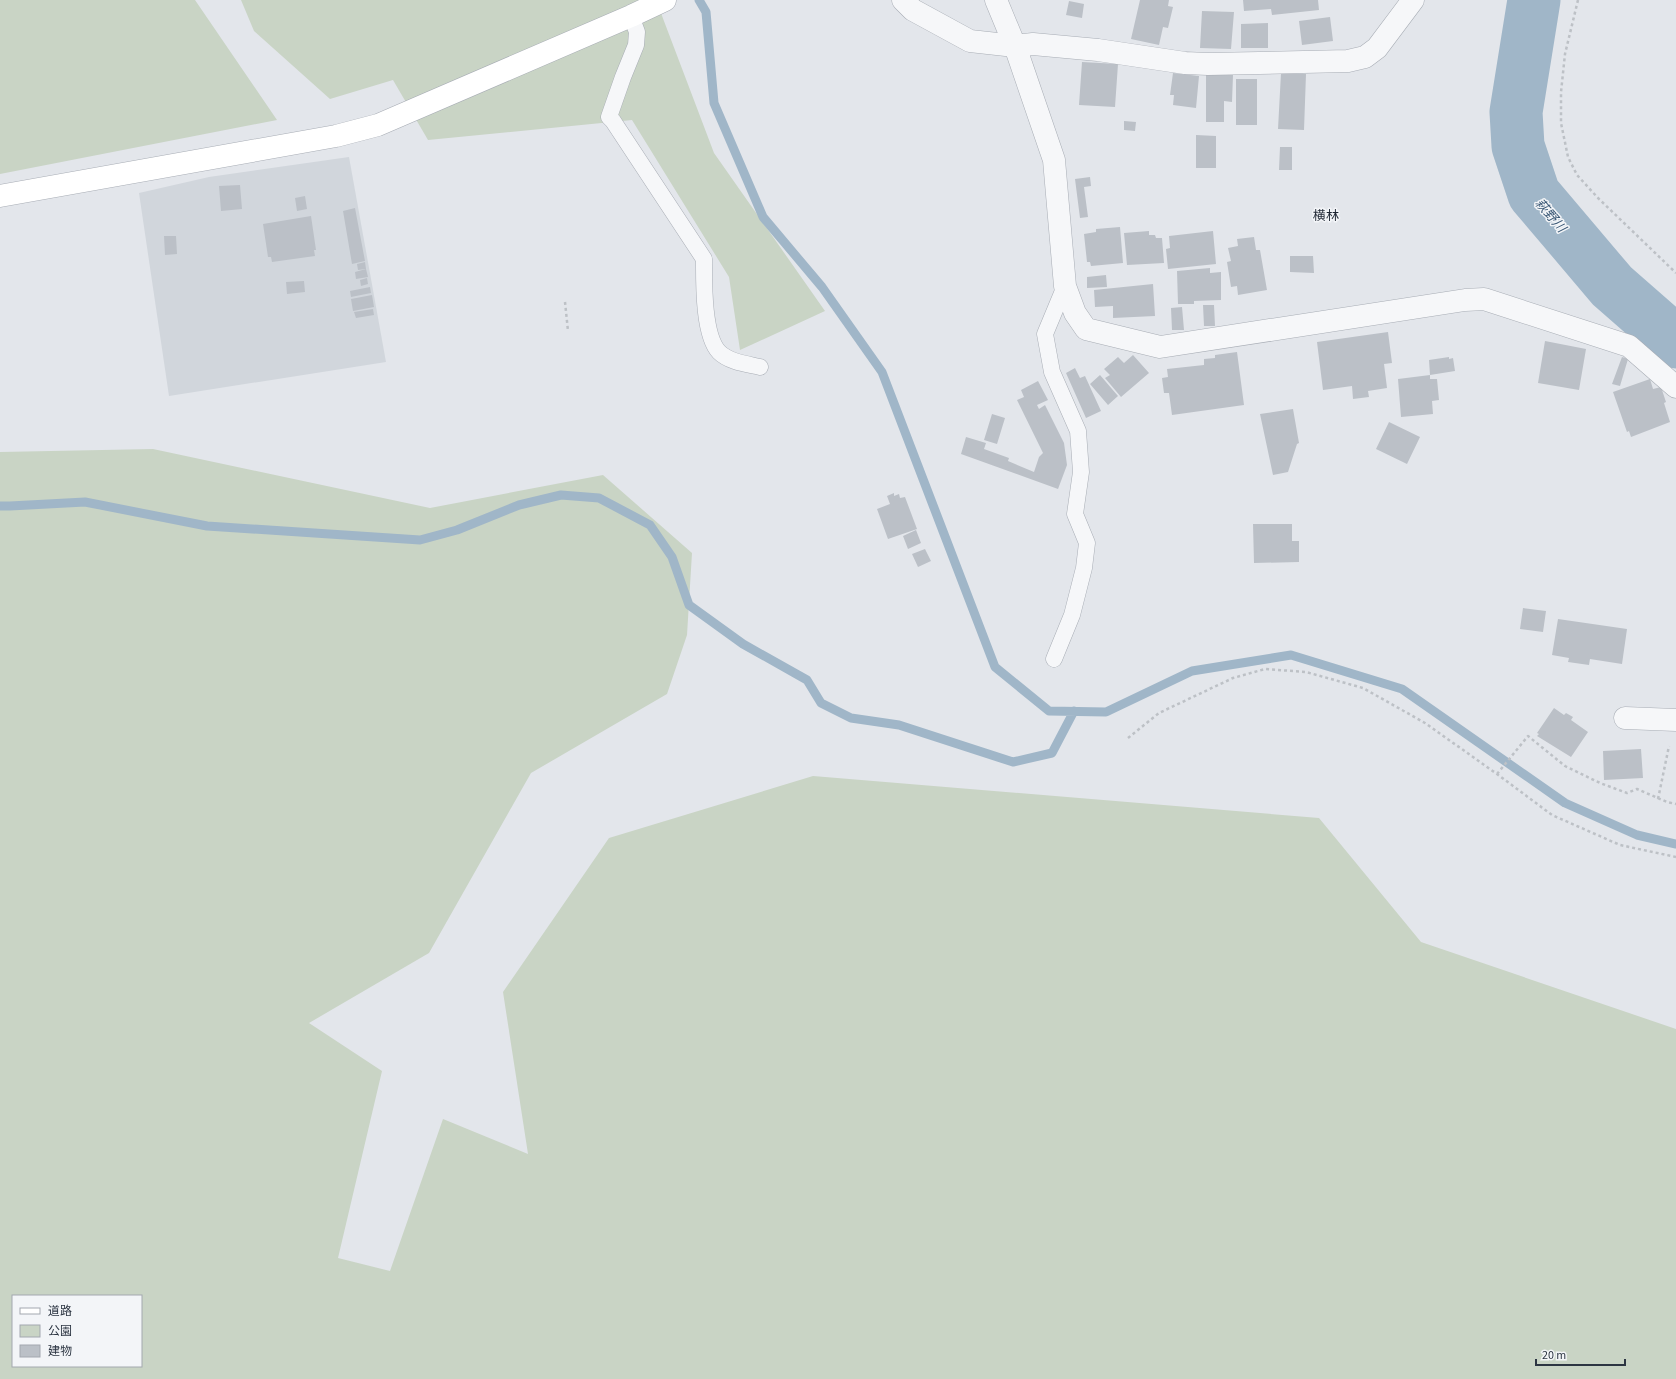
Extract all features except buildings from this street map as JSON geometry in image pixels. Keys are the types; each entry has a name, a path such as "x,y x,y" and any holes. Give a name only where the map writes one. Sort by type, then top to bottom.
{"street":[{"path":"0,196 336,136 378,125 665,0"},
{"path":"903,0 913,10 970,41 1015,46 1040,45 1098,50 1185,63 1208,64 1348,61 1365,57 1377,48 1413,0"},
{"path":"996,0 1015,46 1054,160 1065,286 1075,313 1086,329 1160,347 1465,300 1484,299 1629,346 1676,387"},
{"path":"1625,718 1676,720"}],"lane":[{"path":"631,16 637,32 636,45 609,117 614,121 704,259 704,283 710,337 720,352 732,360 760,367"},
{"path":"1054,659 1072,615 1084,568 1087,543 1075,514 1081,472 1078,431 1052,372 1045,334 1065,286"}],"path":[{"path":"1578,0 1565,54 1561,92 1561,124 1568,157 1577,175 1598,198 1676,273"},
{"path":"565,302 568,331"},
{"path":"1128,738 1159,713 1233,678 1265,669 1306,672 1364,688 1425,723 1498,773 1552,815 1620,845 1676,856"},
{"path":"1658,799 1676,720"},
{"path":"1498,773 1528,736 1565,766 1600,783 1627,793 1637,789 1658,799 1676,804"}],"shaded area":[{"path":"349,157 386,362 169,396 139,193 209,177"}],"green space":[{"path":"0,0 195,0 277,120 0,174"},
{"path":"241,0 656,0 714,153 825,311 740,350 729,277 632,120 428,140 393,80 330,99 254,31"},
{"path":"153,449 430,508 603,475 692,553 687,635 667,694 531,773 429,953 309,1023 382,1071 338,1258 390,1271 443,1119 528,1154 503,992 609,838 813,776 1319,818 1421,942 1676,1029 1676,1379 0,1379 0,452"}],"waterway":[{"path":"699,0 706,12 714,103 763,217 822,287 882,372 995,667 1049,711 1106,712 1192,671 1291,655 1402,689 1565,803 1637,835 1676,844"},
{"name":"萩野川","path":"1534,0 1516,112 1518,146 1534,194 1612,286 1676,342"},
{"path":"0,506 85,502 207,526 420,540 457,530 519,505 561,495 599,498 650,525 672,557 689,605 743,644 807,680 821,703 851,718 899,725 1013,762 1052,753 1074,711"}],"district":[{"name":"横林","path":"1326,215"}]}
